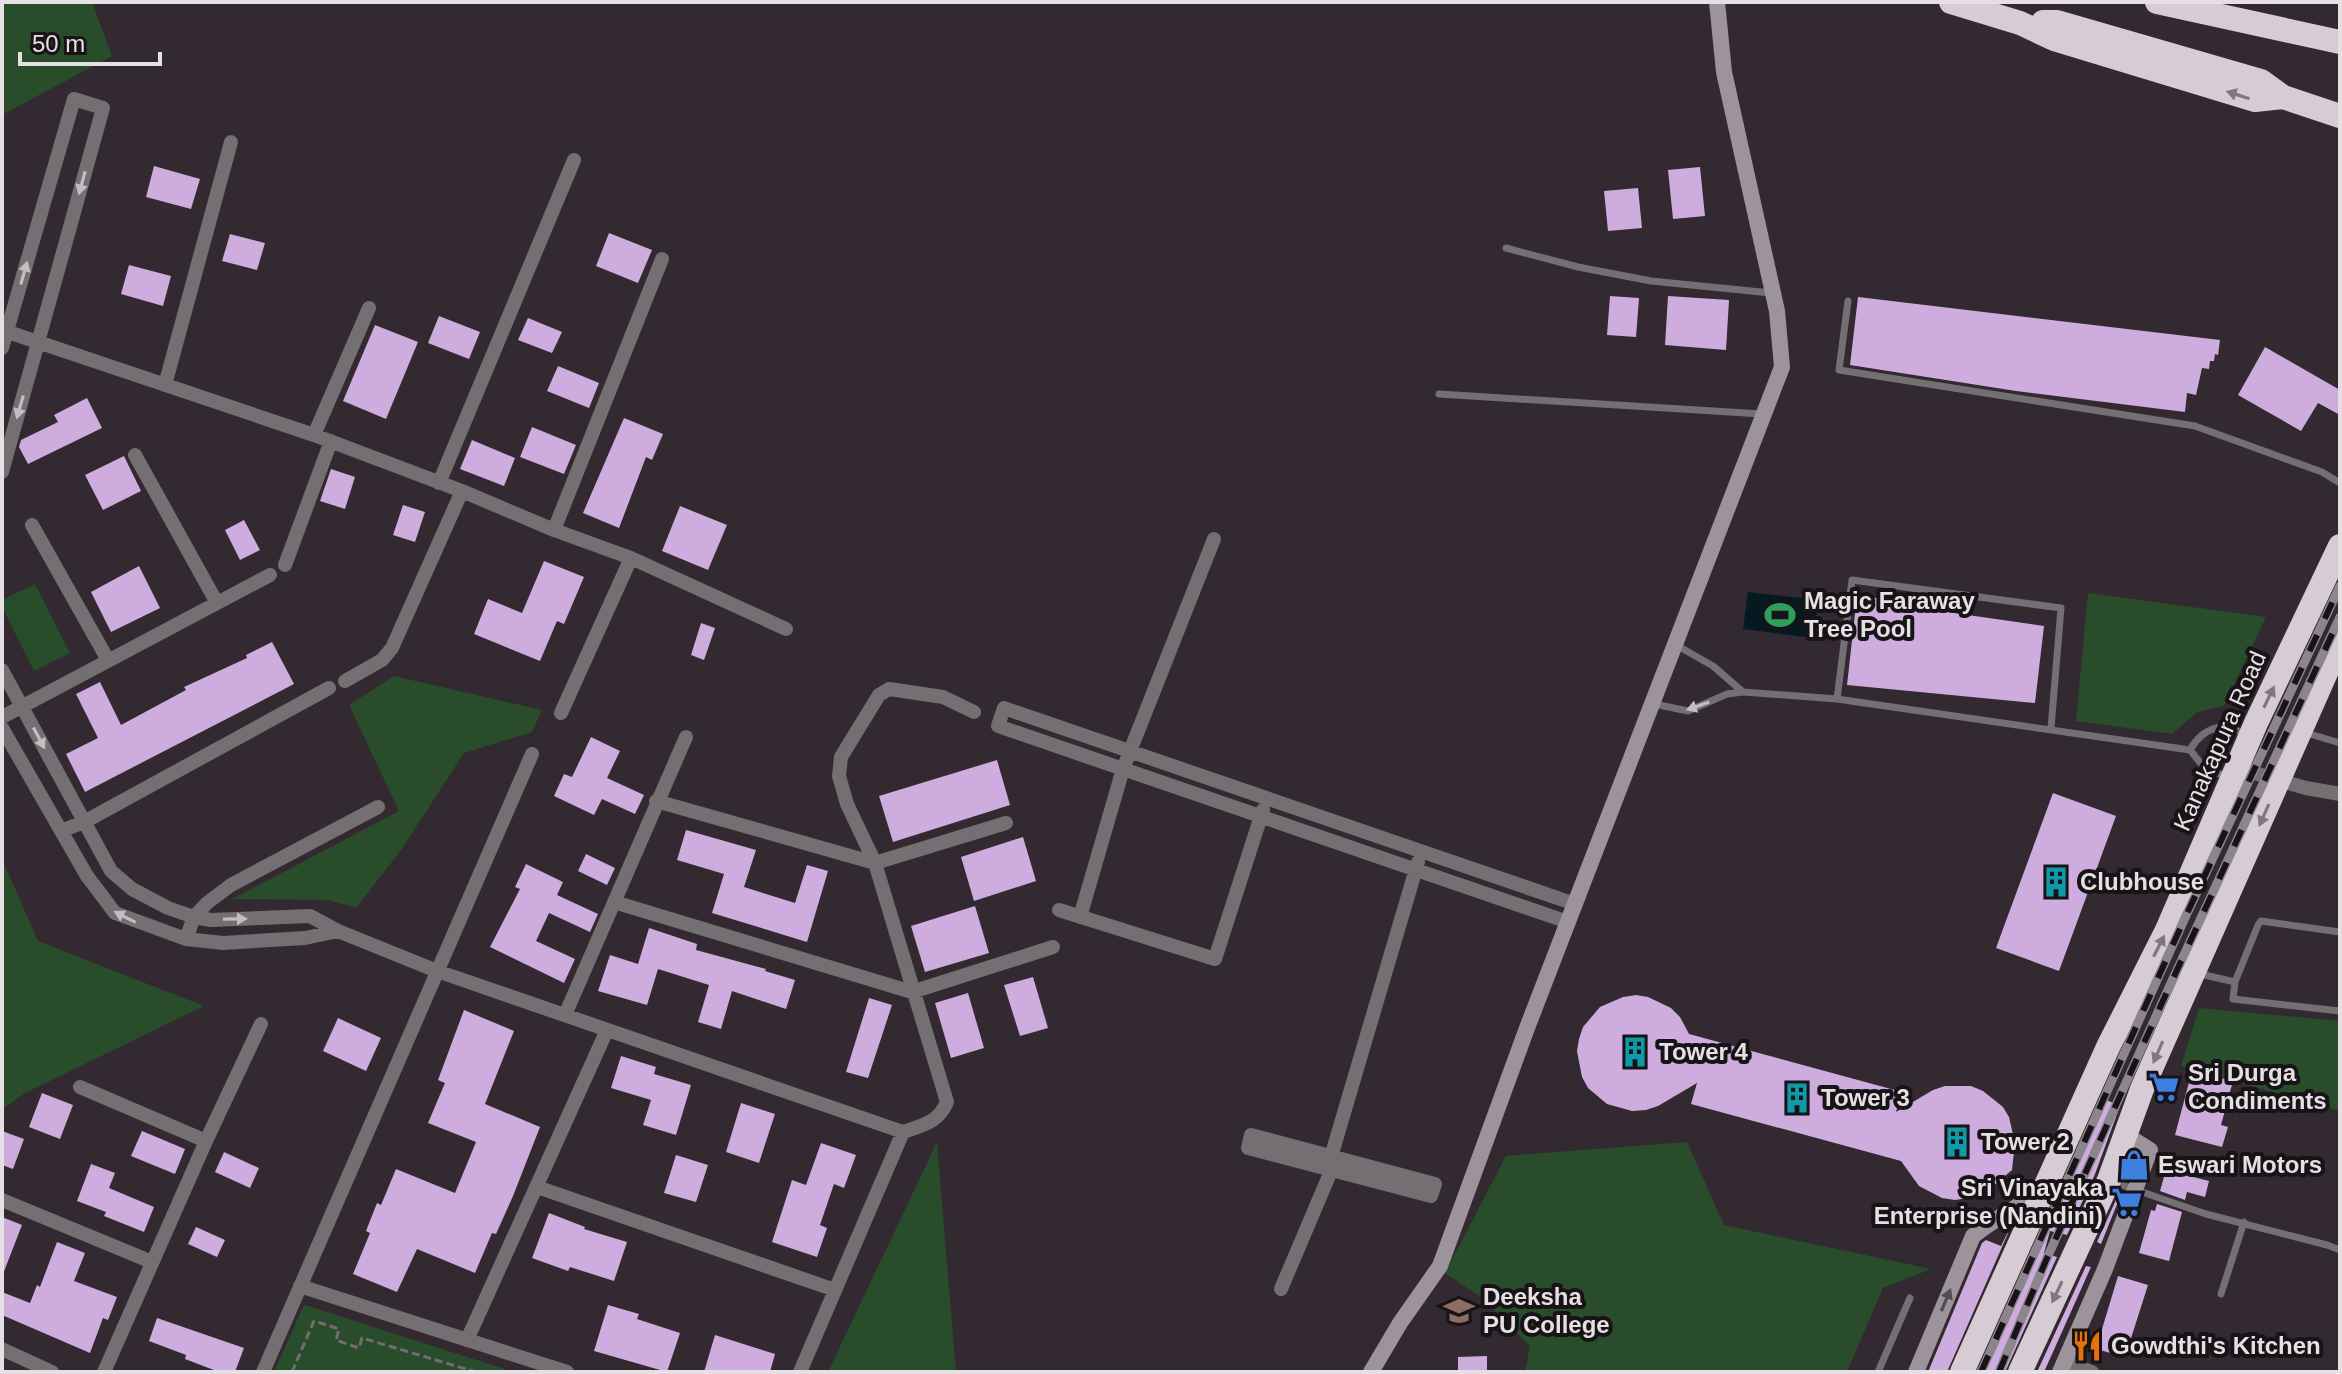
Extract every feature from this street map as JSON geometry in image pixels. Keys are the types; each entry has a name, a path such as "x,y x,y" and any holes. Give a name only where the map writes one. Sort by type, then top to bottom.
{"highway":[{"path":"1951,2 2020,23 2054,39 2255,100 2283,97 2340,116"},
{"path":"2157,2 2340,42"},
{"name":"Kanakapura Road","path":"1962,1372 2108,1047 2167,930 2250,739 2340,546"},
{"path":"2020,1372 2109,1180 2142,1089 2340,641"}],"street":[{"path":"1371,1372 1400,1323 1440,1266 1568,922 1782,367 1773,293 1724,72 1717,2"},
{"path":"2,348 4,331 74,99 103,108 2,472"},
{"path":"165,385 231,142"},
{"path":"439,483 574,160"},
{"path":"554,530 662,259"},
{"path":"314,435 369,308"},
{"path":"4,331 331,441 631,558 786,629"},
{"path":"285,565 331,441"},
{"path":"135,455 217,603"},
{"path":"345,681 382,660 392,648 462,491"},
{"path":"32,525 108,660"},
{"path":"1080,917 1123,769 1214,539"},
{"path":"561,713 631,558"},
{"path":"2,717 270,575"},
{"path":"2,670 111,871 132,889 168,908 211,920 310,916 338,931 437,971 903,1132 942,1115 947,1102 875,863 847,804 839,776 841,757 879,695 889,689 943,697 974,712"},
{"path":"61,831 84,822 329,688"},
{"path":"1568,922 998,726 1004,708 1575,904"},
{"path":"2,728 87,876 115,913 186,939 223,943 305,938 338,931"},
{"path":"565,1015 686,737"},
{"path":"263,1372 532,754"},
{"path":"2235,773 2340,794"},
{"path":"1059,910 1215,959 1266,798"},
{"path":"656,801 875,863 1006,823"},
{"path":"186,939 194,917 231,885 378,807"},
{"path":"1281,1289 1333,1162 1421,851"},
{"path":"614,902 912,992 1053,947"},
{"path":"104,1372 261,1024"},
{"path":"467,1340 607,1030"},
{"path":"80,1087 206,1141"},
{"path":"800,1372 903,1132"},
{"path":"1333,1162 1248,1148 1251,1135 1333,1162 1431,1196 1435,1184 1333,1162"},
{"path":"2092,1372 2062,1367 2150,1150 2126,1135"},
{"name":"Kanakapura Road","path":"1916,1372 1973,1236 1987,1224 2022,1205 2049,1176"},
{"path":"537,1187 835,1290"},
{"path":"2,1200 152,1262"},
{"path":"300,1286 567,1372"},
{"path":"2,1349 52,1372"}],"lane":[{"path":"1506,248 1578,267 1651,281 1773,293"},
{"path":"1848,301 1839,370 2195,426 2322,472 2340,483"},
{"path":"1439,394 1764,414"},
{"path":"1837,699 1852,580 2061,608 2051,728"},
{"path":"1675,645 1713,666 1743,692"},
{"path":"1652,703 1688,711 1727,694 1743,692 1837,699 2190,750"},
{"path":"2190,750 2200,735 2217,727 2235,729 2250,739"},
{"path":"2301,731 2340,743"},
{"path":"2190,750 2209,771 2235,773"},
{"path":"2340,932 2261,921 2235,982 2233,999 2340,1011"},
{"path":"2194,972 2235,982"},
{"path":"2109,1180 2206,1214 2340,1250"},
{"path":"2221,1294 2244,1222"},
{"path":"1878,1372 1910,1298"}],"path":[{"path":"292,1372 314,1321 339,1329 336,1340 359,1348 362,1338 476,1372"}],"green space":[{"path":"2,2 92,2 112,56 2,115"},
{"path":"35,584 70,653 34,671 2,607 2,600"},
{"path":"2088,593 2266,617 2224,706 2197,712 2172,734 2076,721"},
{"path":"394,676 542,710 532,732 464,753 401,850 356,908 328,900 232,899 399,811 349,705"},
{"path":"2,859 38,941 204,1006 25,1093 2,1110"},
{"path":"2199,1008 2340,1021 2340,1111 2181,1066"},
{"path":"937,1142 956,1372 828,1372"},
{"path":"1687,1142 1724,1225 1931,1269 1883,1288 1847,1372 1525,1372 1530,1346 1479,1296 1445,1273 1506,1156"},
{"path":"305,1305 514,1372 274,1372"}],"water":[{"name":"Magic Faraway Tree Pool","path":"1748,592 1818,600 1813,638 1743,629"}],"building":[{"path":"154,166 200,179 191,209 146,197"},
{"path":"1700,167 1705,216 1673,219 1668,170"},
{"path":"1638,188 1642,228 1608,231 1604,191"},
{"path":"609,233 652,250 638,283 596,266"},
{"path":"230,234 265,243 257,270 222,261"},
{"path":"129,265 171,276 163,306 121,294"},
{"path":"1610,296 1639,298 1636,337 1607,335"},
{"path":"1668,296 1729,300 1726,350 1665,345"},
{"path":"1858,297 2220,340 2218,355 2215,354 2214,361 2210,361 2209,369 2202,368 2196,395 2187,393 2185,412 2016,391 1850,365"},
{"path":"439,316 480,332 469,359 428,343"},
{"path":"528,318 562,332 552,353 518,340"},
{"path":"375,325 418,342 386,419 343,401"},
{"path":"2265,347 2340,390 2340,415 2318,403 2301,431 2238,395"},
{"path":"558,366 599,383 589,408 547,391"},
{"path":"87,398 102,428 28,464 19,447 21,440 58,422 54,415"},
{"path":"624,418 663,434 652,460 646,457 619,528 583,513"},
{"path":"532,427 576,445 564,474 520,457"},
{"path":"472,440 515,458 504,486 460,469"},
{"path":"124,456 141,491 103,510 85,475"},
{"path":"331,469 355,477 345,509 320,501"},
{"path":"403,505 425,512 415,542 393,535"},
{"path":"680,506 727,525 708,570 662,551"},
{"path":"244,520 260,550 240,560 225,530"},
{"path":"544,561 584,577 564,624 557,621 540,661 474,634 488,599 522,613"},
{"path":"139,566 160,608 111,632 91,592"},
{"path":"1857,596 1905,601 1905,606 2044,626 2035,703 1847,685"},
{"path":"701,623 715,628 704,660 691,655"},
{"path":"272,642 294,684 85,792 66,754 98,738 76,694 100,682 121,725 186,690 184,687 247,658 246,655"},
{"path":"591,737 620,751 607,778 644,795 635,814 602,799 594,815 554,796 564,774 572,777"},
{"path":"997,760 1010,805 893,842 879,796"},
{"name":"Clubhouse","path":"2053,793 2116,816 2059,971 1996,948"},
{"path":"686,830 756,850 744,887 795,903 807,865 828,871 807,942 712,913 724,874 677,860"},
{"path":"1023,837 1036,881 974,901 961,857"},
{"path":"586,854 615,868 607,885 578,871"},
{"path":"526,864 563,882 557,895 598,914 590,932 549,913 536,941 575,959 564,983 490,947 520,889 515,887"},
{"path":"975,906 989,953 925,972 911,926"},
{"path":"649,928 697,944 696,950 795,980 786,1009 732,991 721,1029 698,1022 709,985 658,969 647,1005 598,991 610,955 638,964"},
{"path":"1033,977 1048,1028 1020,1036 1004,985"},
{"path":"968,993 984,1048 951,1058 935,1003"},
{"path":"1636,995 1671,1008 1689,1034 1902,1092 1896,1112 1945,1086 1971,1086 1983,1091 2003,1107 2009,1117 2015,1143 2012,1170 1981,1196 1955,1200 1942,1198 1919,1186 1901,1161 1691,1104 1697,1083 1646,1110 1632,1111 1607,1104 1588,1088 1582,1077 1577,1051 1579,1039 1583,1027 1600,1007"},
{"path":"869,998 892,1005 868,1078 846,1072"},
{"path":"464,1010 514,1031 485,1104 540,1127 513,1196 496,1234 492,1233 475,1273 417,1249 397,1292 353,1274 370,1233 366,1231 377,1203 381,1205 396,1169 455,1193 476,1142 428,1123 445,1083 438,1080"},
{"path":"338,1018 381,1038 366,1071 323,1051"},
{"path":"621,1056 656,1067 654,1074 691,1085 676,1135 643,1125 651,1100 611,1088"},
{"path":"2192,1071 2233,1081 2221,1125 2228,1127 2222,1147 2175,1135"},
{"path":"42,1093 73,1105 60,1139 29,1127"},
{"path":"2102,1098 2120,1106 2095,1174 2067,1235 2050,1231 2044,1253 2057,1257 2005,1372 1978,1372"},
{"path":"741,1103 775,1114 759,1163 726,1152"},
{"path":"2,1131 24,1139 13,1169 2,1165"},
{"path":"142,1131 185,1149 175,1174 131,1156"},
{"path":"821,1143 856,1155 844,1188 834,1184 820,1225 827,1228 817,1257 772,1242 792,1180 806,1185"},
{"path":"224,1152 259,1168 250,1188 215,1172"},
{"path":"676,1155 708,1165 696,1202 664,1193"},
{"path":"91,1164 115,1173 109,1188 154,1207 144,1232 77,1201"},
{"path":"2166,1170 2209,1181 2205,1197 2187,1192 2185,1200 2160,1191"},
{"path":"2122,1192 2101,1244 2097,1242"},
{"path":"2157,1204 2182,1212 2169,1261 2139,1253 2151,1210 2155,1211"},
{"path":"549,1213 584,1229 627,1242 614,1281 570,1267 568,1271 532,1258"},
{"path":"2,1217 22,1225 3,1274 2,1274"},
{"path":"2013,1222 1947,1372 1928,1372 1982,1243 1986,1240 2001,1246"},
{"path":"196,1227 225,1240 217,1257 188,1244"},
{"path":"57,1242 85,1253 74,1281 117,1297 108,1320 103,1318 90,1353 2,1315 2,1292 30,1303 37,1285 40,1287"},
{"path":"2086,1266 2091,1267 2044,1372 2037,1372"},
{"path":"2118,1276 2148,1285 2125,1357 2096,1349"},
{"path":"608,1305 639,1314 637,1319 680,1333 667,1372 594,1351"},
{"path":"157,1318 244,1348 235,1372 219,1372 149,1341"},
{"path":"715,1335 775,1354 770,1372 704,1372"},
{"path":"1487,1356 1487,1372 1458,1372 1458,1357"}],"railway":[{"path":"1981,1372 2184,920 2340,586"},
{"path":"1999,1372 2171,983 2340,617"}],"place":[{"name":"Magic Faraway Tree Pool","path":"1780,615"},
{"name":"Clubhouse","path":"2056,882"},
{"name":"Tower 4","path":"1635,1052"},
{"name":"Sri Durga Condiments","path":"2164,1087"},
{"name":"Tower 3","path":"1797,1098"},
{"name":"Tower 2","path":"1957,1142"},
{"name":"Eswari Motors","path":"2134,1165"},
{"name":"Sri Vinayaka Enterprise (Nandini)","path":"2127,1202"},
{"name":"Deeksha PU College","path":"1459,1311"},
{"name":"Gowdthi's Kitchen","path":"2087,1346"}]}
